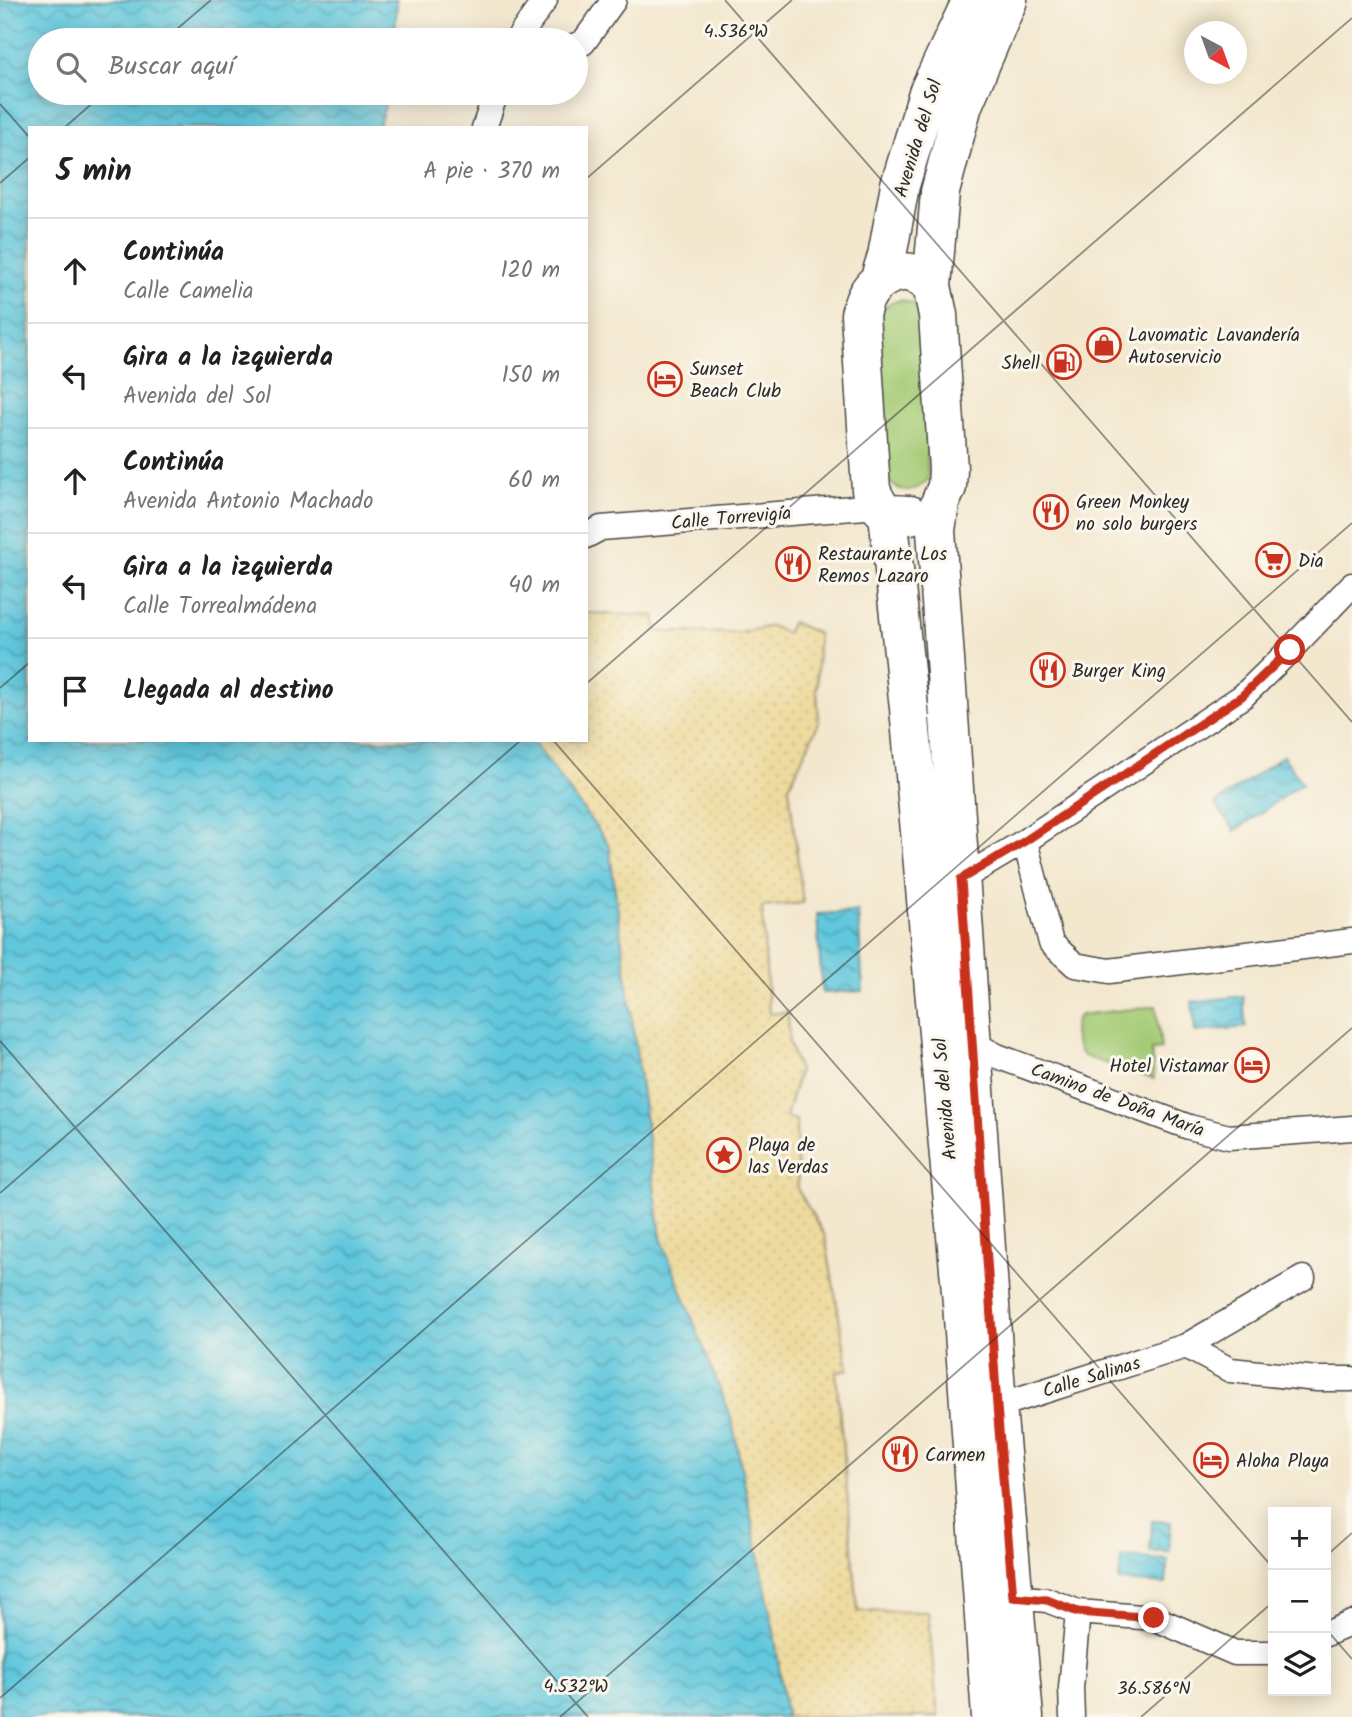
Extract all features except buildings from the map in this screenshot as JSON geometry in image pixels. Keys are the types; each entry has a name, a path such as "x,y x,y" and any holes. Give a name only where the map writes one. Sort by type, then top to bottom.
{"main road":[{"name":"Avenida del Sol","path":"972,0 928,93 900,185 887,256 879,281 866,296 860,314 871,490 883,510 909,708 962,1303 998,1603"},
{"name":"Avenida del Sol","path":"990,1701 998,1603 997,1406 936,530 940,503 947,487 948,469 938,315 932,286 940,192 963,105 1008,0"},
{"path":"879,281 891,274 903,272 917,274 932,286"},
{"path":"883,510 912,515 940,503"},
{"path":"998,1603 1024,1717"}],"street":[{"path":"525,28 545,0"},
{"path":"588,36 614,0"},
{"path":"485,126 492,105"},
{"name":"Calle Torrevigía","path":"588,536 601,528 883,510"},
{"path":"961,879 1025,841 1242,696 1352,585"},
{"path":"1025,841 1051,943 1075,965 1108,971 1352,941"},
{"name":"Camino de Doña María","path":"972,1043 997,1056 1189,1128 1229,1137 1352,1128"},
{"name":"Calle Salinas","path":"997,1406 1186,1346 1303,1278"},
{"path":"1186,1346 1230,1370 1317,1379 1352,1379"},
{"path":"998,1603 1047,1600 1078,1612 1154,1618 1236,1653 1268,1653"},
{"path":"1072,1717 1070,1688 1078,1612"},
{"path":"1328,1633 1352,1623"}],"sand":[{"name":"Playa de las Verdas","path":"588,613 655,616 657,632 740,633 771,626 786,633 792,622 818,634 819,722 789,787 803,903 762,907 769,1014 788,1012 789,1043 799,1071 786,1117 796,1120 798,1190 825,1236 848,1369 836,1373 858,1611 928,1612 938,1717 786,1717 774,1632 732,1421 661,1238 609,845 533,742 588,742"}],"green space":[{"path":"901,300 915,304 924,316 928,479 918,487 907,490 896,487 886,478 879,318 887,306"},
{"path":"1156,1006 1161,1049 1151,1050 1154,1079 1083,1056 1074,1035 1075,1024 1080,1015"}],"water":[{"path":"0,0 397,0 396,28 28,28 28,105 385,105 379,126 28,126 28,742 533,742 609,845 661,1238 732,1421 774,1632 786,1717 0,1717"},
{"path":"1283,756 1302,783 1235,831 1215,804"},
{"path":"858,912 863,991 822,993 817,914"},
{"path":"1243,996 1246,1027 1195,1032 1192,1002"},
{"path":"1152,1521 1171,1522 1169,1552 1150,1552"},
{"path":"1121,1557 1168,1560 1166,1584 1119,1581"}],"place":[{"name":"Lavomatic Lavandería Autoservicio","path":"1104,345"},
{"name":"Shell","path":"1064,362"},
{"name":"Sunset Beach Club","path":"665,379"},
{"name":"Green Monkey no solo burgers","path":"1051,512"},
{"name":"Dia","path":"1273,560"},
{"name":"Restaurante Los Remos Lazaro","path":"793,564"},
{"name":"Burger King","path":"1048,670"},
{"name":"Hotel Vistamar","path":"1252,1065"},
{"name":"Playa de las Verdas","path":"724,1155"},
{"name":"Carmen","path":"900,1454"},
{"name":"Aloha Playa","path":"1211,1460"}],"route":[{"path":"1154,1618 1078,1612 1047,1600 1013,1597 997,1406 961,879 1025,841 1242,696 1290,650"}]}
